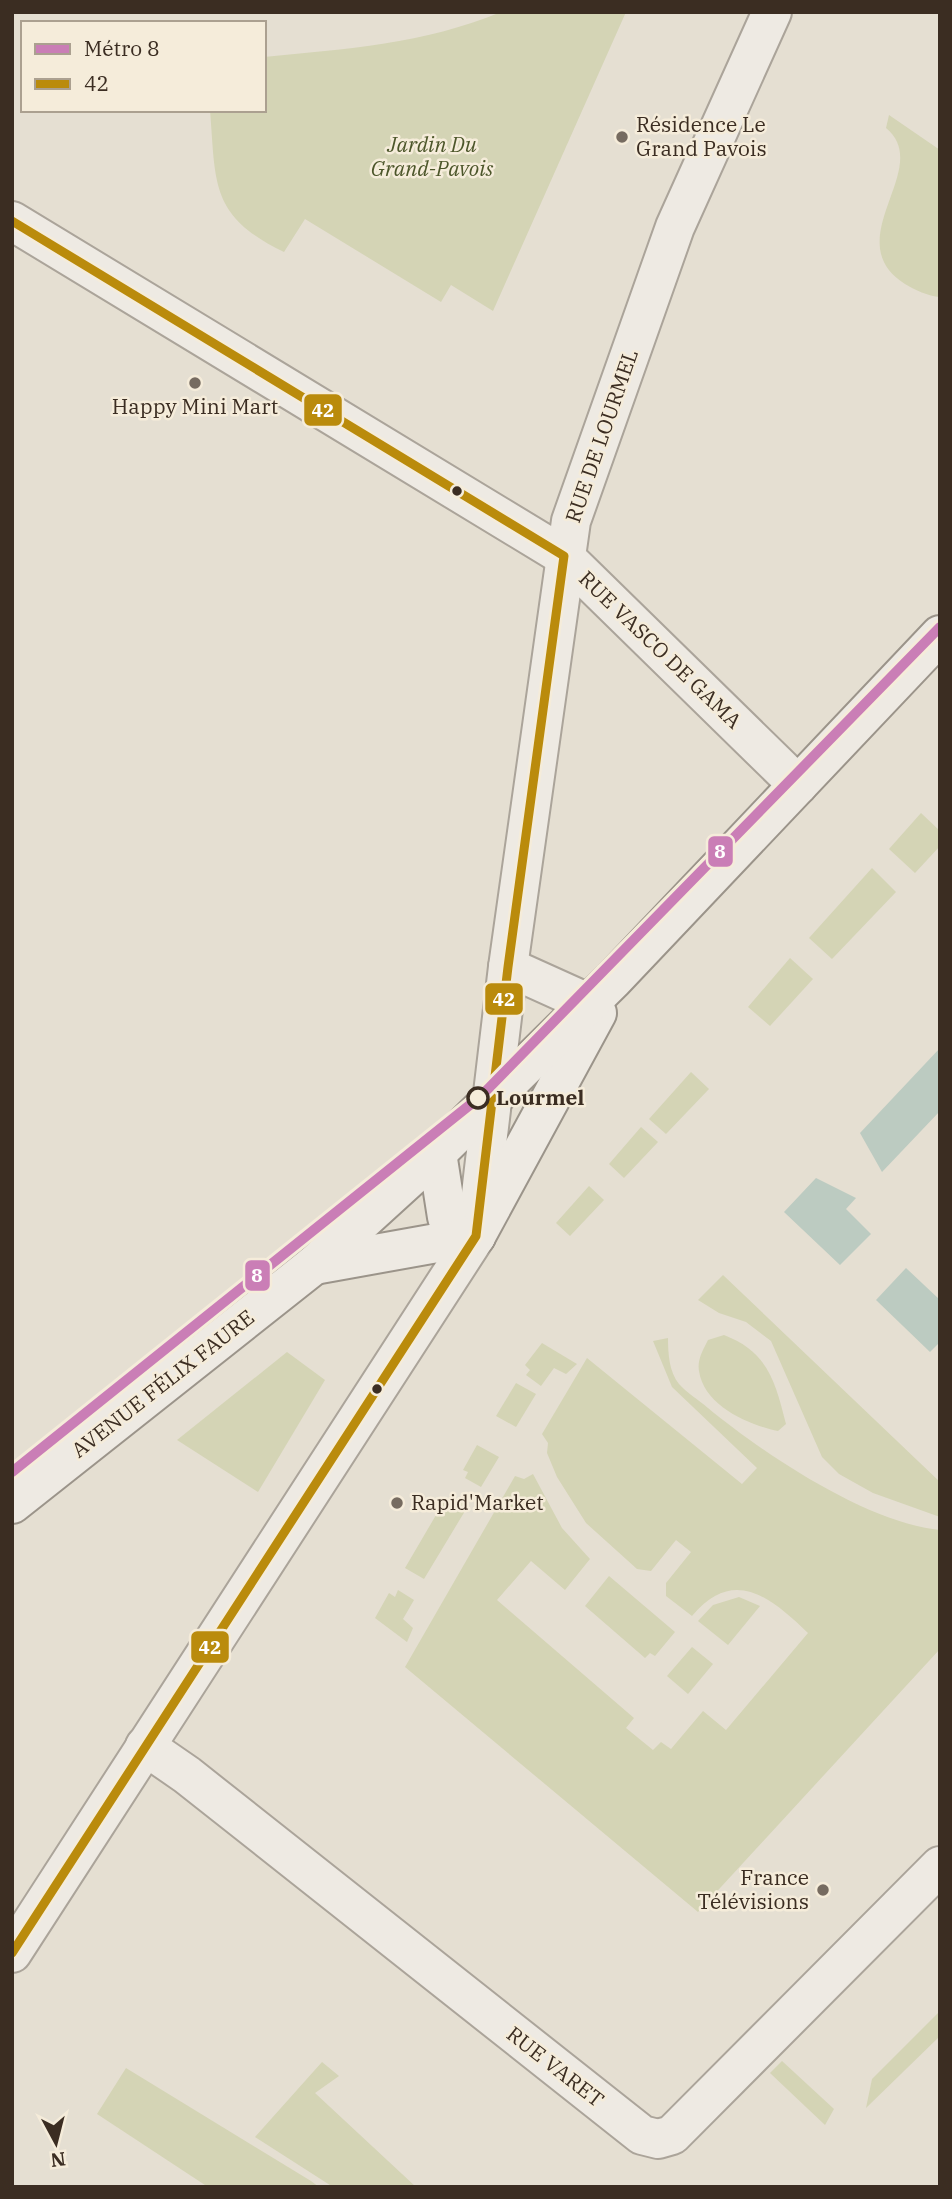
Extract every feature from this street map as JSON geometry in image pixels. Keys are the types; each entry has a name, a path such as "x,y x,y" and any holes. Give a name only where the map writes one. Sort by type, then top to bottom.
{"street":[{"name":"RUE DE LOURMEL","path":"12,1953 476,1236 508,967 571,521 675,227 772,12"},
{"name":"RUE VASCO DE GAMA","path":"12,221 564,556 797,785"},
{"name":"AVENUE FÉLIX FAURE","path":"12,1504 314,1265 437,1153 602,992 940,635"},
{"path":"508,967 602,992"},
{"name":"AVENUE FÉLIX FAURE","path":"314,1265 476,1236 602,992"},
{"path":"437,1153 447,1217 476,1236"},
{"name":"RUE VARET","path":"145,1746 193,1780 642,2135 658,2139 673,2134 940,1866"}],"green space":[{"name":"Jardin Du Grand-Pavois","path":"501,12 626,12 493,311 451,285 441,302 305,219 284,252 260,239 230,211 221,195 217,178 210,112 266,112 266,57 384,44 472,23"},
{"path":"889,115 940,150 940,297 905,284 886,266 880,247 882,226 900,163 898,144 886,128"},
{"path":"921,813 940,831 940,846 915,873 889,849"},
{"path":"872,868 896,892 832,959 809,938"},
{"path":"790,958 813,979 770,1026 748,1007"},
{"path":"691,1072 709,1089 666,1134 649,1119"},
{"path":"641,1127 658,1142 624,1178 609,1164"},
{"path":"589,1186 604,1200 570,1236 556,1223"},
{"path":"723,1275 940,1482 940,1517 873,1493 839,1474 822,1457 771,1341 746,1322 719,1313 698,1300"},
{"path":"724,1335 751,1350 767,1370 778,1394 786,1424 778,1431 742,1419 709,1394 699,1371 702,1351 708,1340"},
{"path":"668,1338 671,1368 679,1384 731,1426 787,1465 849,1500 911,1525 940,1530 940,1649 698,1912 405,1667 515,1476 524,1479 533,1474 562,1528 590,1559 565,1590 531,1561 497,1600 634,1718 626,1728 653,1750 661,1742 671,1749 703,1711 726,1730 808,1633 780,1608 752,1592 722,1592 707,1601 692,1616 666,1596 666,1583 691,1552 676,1540 651,1571 637,1569 586,1523 557,1477 547,1453 548,1443 542,1434 587,1358 742,1484 757,1468 672,1387 653,1341"},
{"path":"542,1343 577,1364 566,1374 554,1368 541,1386 526,1375 530,1370 525,1365"},
{"path":"287,1352 325,1380 258,1492 177,1440"},
{"path":"516,1383 536,1394 516,1427 496,1416"},
{"path":"477,1445 499,1457 481,1487 465,1478 468,1472 463,1470"},
{"path":"453,1497 468,1506 424,1579 405,1568 446,1498 450,1501"},
{"path":"609,1576 675,1632 655,1656 650,1653 645,1658 585,1606"},
{"path":"398,1590 414,1600 403,1619 413,1628 407,1642 375,1618 389,1593 395,1597"},
{"path":"739,1597 760,1606 728,1645 698,1621 713,1605"},
{"path":"692,1647 713,1664 688,1694 667,1676"},
{"path":"940,2011 940,2036 866,2108 872,2079"},
{"path":"782,2061 834,2109 825,2125 770,2073"},
{"path":"322,2062 339,2076 315,2093 416,2187 333,2187 255,2137"},
{"path":"126,2068 319,2187 208,2187 97,2114"}],"shaded area":[{"path":"940,1048 940,1111 882,1172 860,1133"},
{"path":"816,1178 856,1198 846,1209 871,1234 840,1265 784,1212"},
{"path":"906,1268 940,1300 940,1342 930,1352 876,1300"}],"metro line":[{"name":"8","path":"12,1472 481,1096 940,627"}],"transit line":[{"name":"42","path":"12,221 564,556 508,967 476,1236 12,1953"}],"place":[{"name":"Résidence Le Grand Pavois","path":"622,137"},
{"name":"Happy Mini Mart","path":"195,383"},
{"name":"Lourmel","path":"478,1098"},
{"name":"Rapid'Market","path":"397,1503"},
{"name":"France Télévisions","path":"823,1890"}]}
